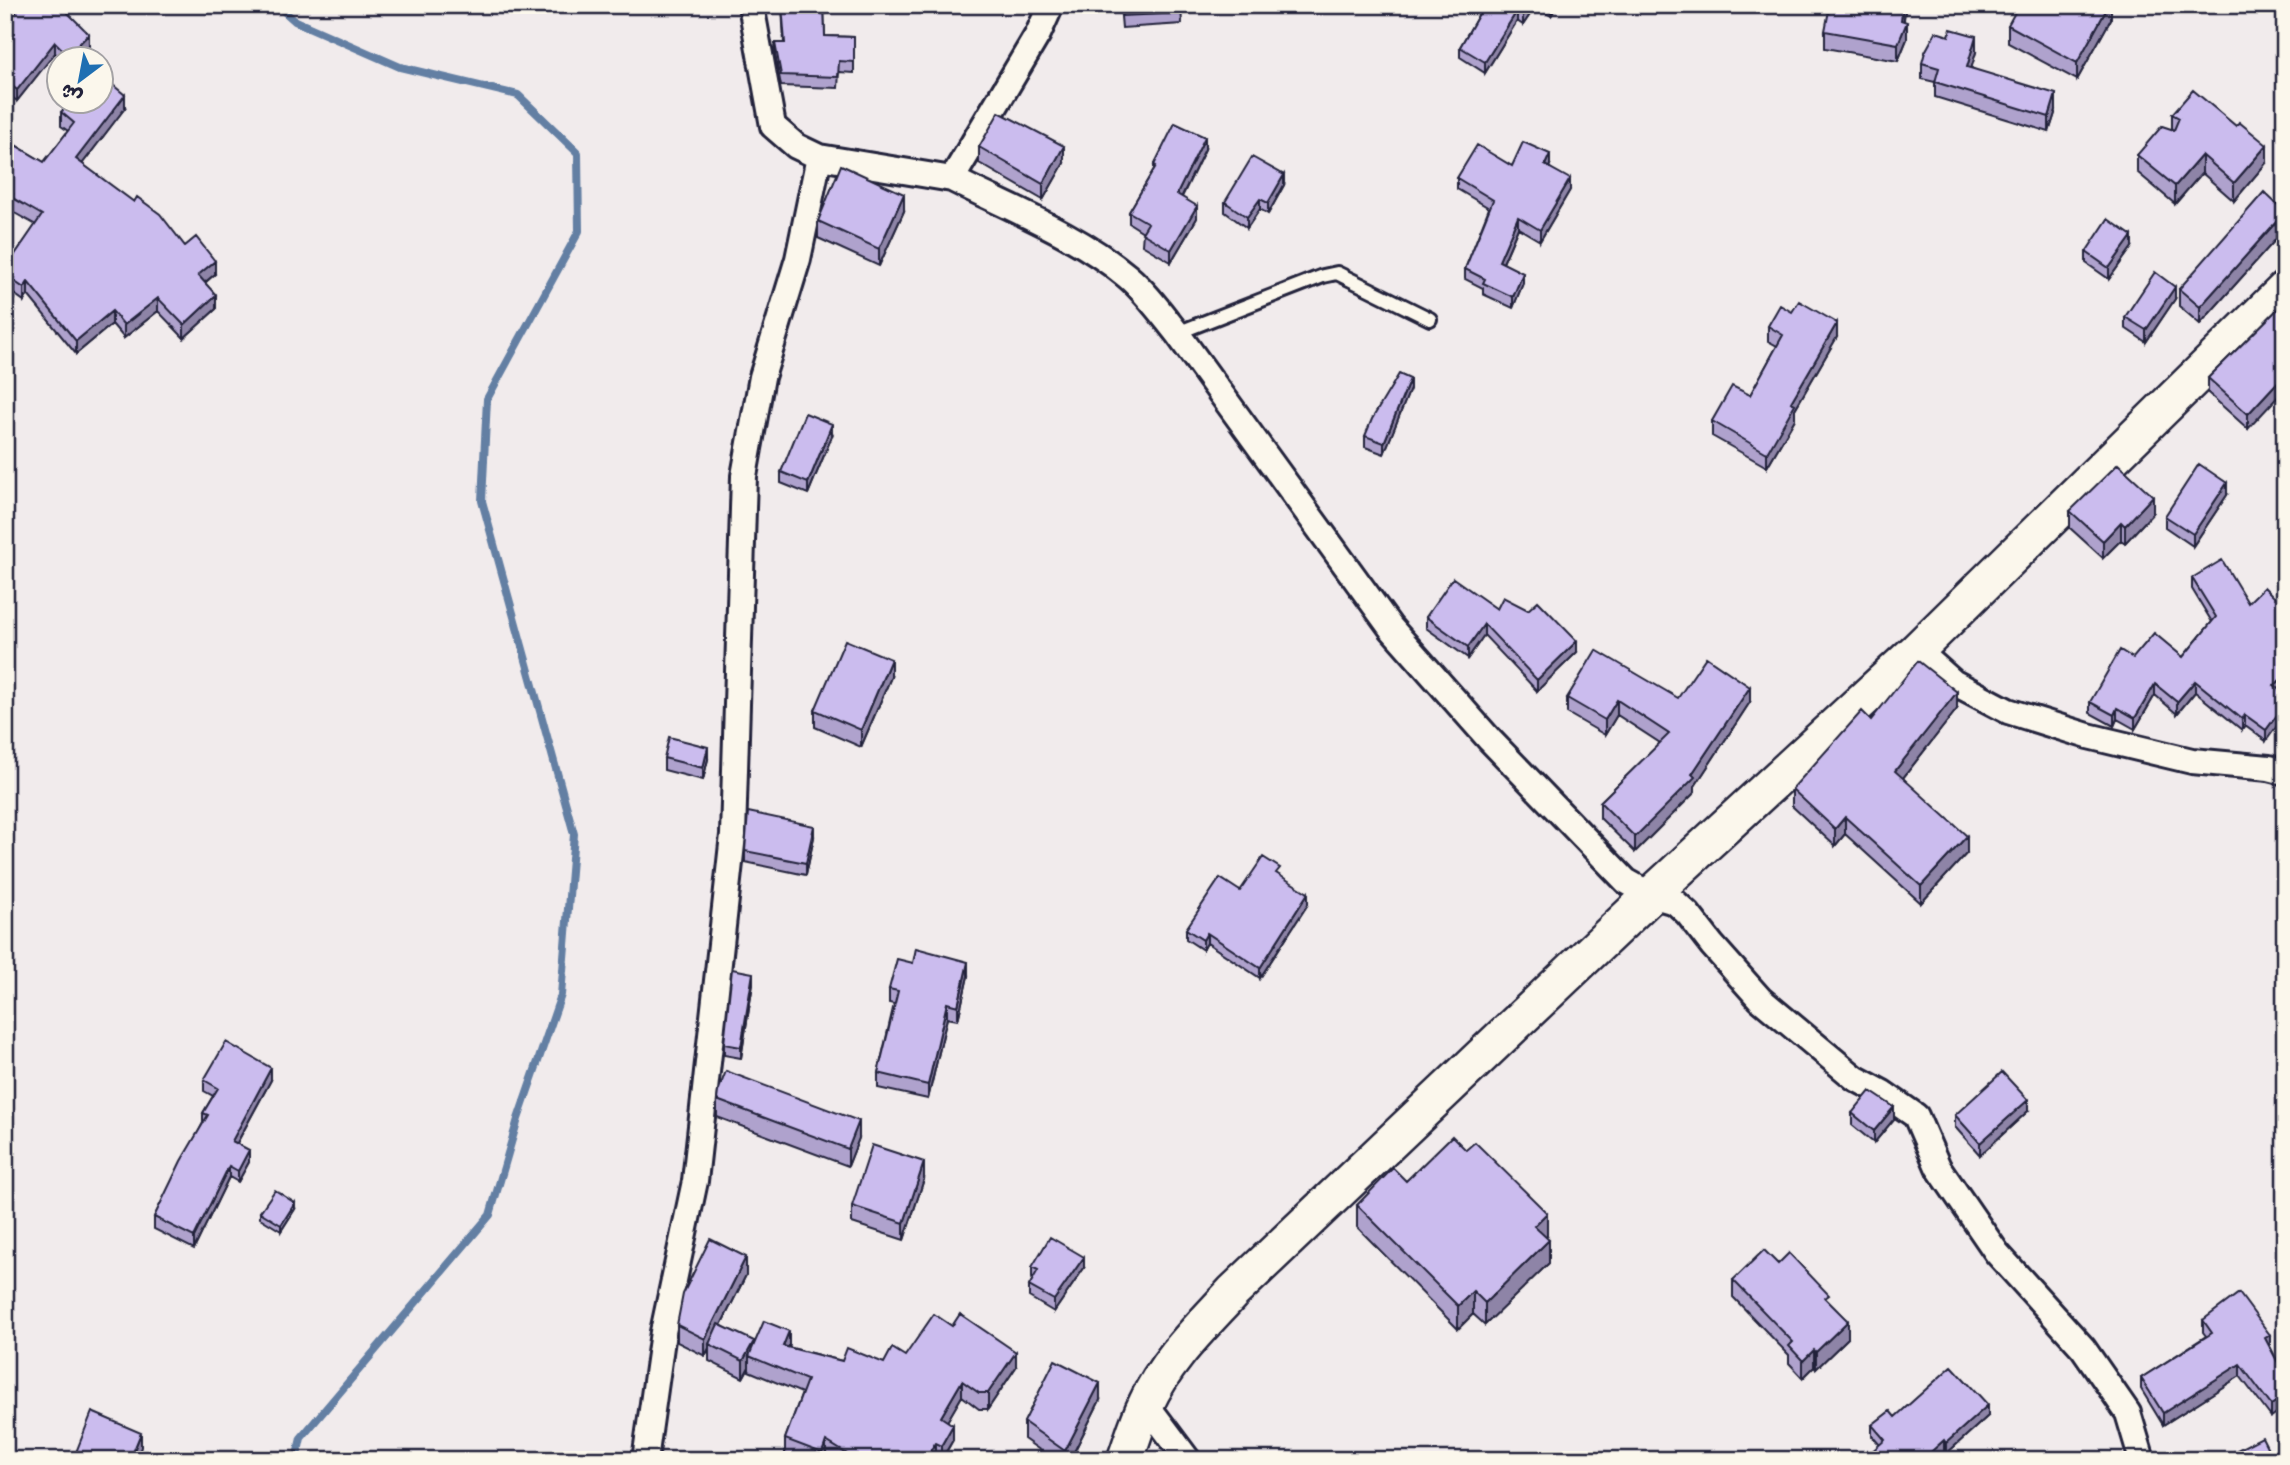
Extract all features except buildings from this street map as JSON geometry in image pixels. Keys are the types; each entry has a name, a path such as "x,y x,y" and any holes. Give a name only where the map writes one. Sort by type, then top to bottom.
{"main road":[{"path":"1125,1460 1146,1404 1180,1349 1233,1292 1651,895 1917,650 2285,289"}],"street":[{"path":"751,5 773,126 796,146 819,157 952,179 1093,250 1128,277 1151,301 1391,628 1490,740 1626,881 1651,895 1675,902 1760,999 1855,1078 1916,1116 1938,1167 1997,1253 2083,1348 2128,1413 2142,1460"},
{"path":"952,179 1038,34 1051,5"},
{"path":"645,1460 663,1332 695,1181 733,835 744,476 762,377 798,259 819,157"},
{"path":"1917,650 1953,682 2008,711 2088,736 2192,761 2285,772"},
{"path":"1146,1404 1188,1460"}],"lane":[{"path":"1177,333 1337,273 1430,319"}],"waterway":[{"path":"277,5 295,21 400,67 518,95 578,153 579,231 487,399 482,501 574,834 561,995 518,1119 490,1215 301,1438 296,1460"}]}
